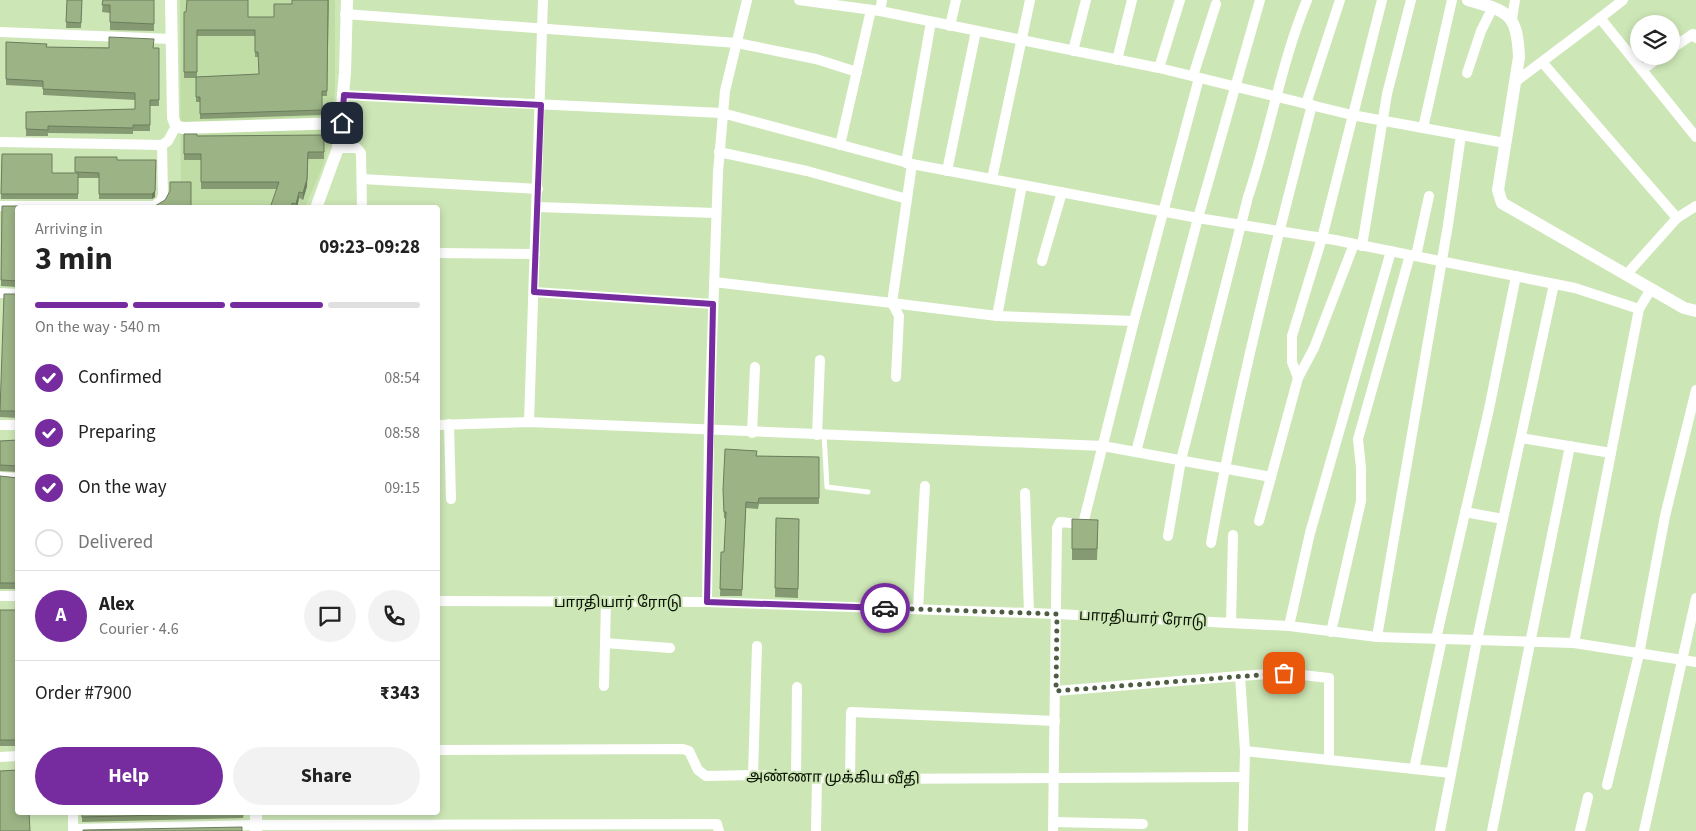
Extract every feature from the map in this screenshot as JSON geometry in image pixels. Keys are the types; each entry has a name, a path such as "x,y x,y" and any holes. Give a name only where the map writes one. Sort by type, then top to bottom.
{"street":[{"path":"0,142 162,145 168,141 176,126 174,118 171,0"},
{"path":"317,205 338,148 342,123 347,0"},
{"path":"529,422 543,0"},
{"path":"707,602 709,431 719,152 725,91 747,0"},
{"path":"800,0 841,3 1160,68 1352,115 1497,142"},
{"path":"840,145 857,72 875,10 882,0"},
{"path":"950,26 956,0"},
{"path":"992,179 1030,0"},
{"path":"1073,51 1086,0"},
{"path":"1117,60 1132,0"},
{"path":"1160,68 1180,0"},
{"path":"1136,452 1198,218 1260,0"},
{"path":"1168,536 1181,460 1241,225 1258,167 1266,131 1299,19 1307,0"},
{"path":"1211,543 1224,467 1279,231 1309,105 1340,0"},
{"path":"1298,378 1292,362 1292,336 1322,238 1382,0"},
{"path":"1468,0 1498,5 1512,19 1518,37 1519,57 1515,82 1497,142 1498,190 1502,202 1626,275 1645,300 1611,453 1574,643"},
{"path":"1512,19 1515,0"},
{"path":"1515,82 1623,0"},
{"path":"1259,521 1298,378 1314,348 1358,245 1382,120 1410,3"},
{"path":"1143,824 1054,826 1058,524 1063,521 1078,524 1083,522 1216,4"},
{"path":"1467,73 1483,27 1498,5"},
{"path":"1423,128 1450,8"},
{"path":"345,14 736,43 816,59 857,72"},
{"path":"1600,18 1696,138"},
{"path":"896,378 899,316 892,303 907,199 909,164 931,22"},
{"path":"948,171 976,31"},
{"path":"0,32 171,39"},
{"path":"1680,44 1695,35"},
{"path":"1542,62 1677,218"},
{"path":"1642,70 1649,65"},
{"path":"344,95 722,113 909,164 1198,218 1322,238 1696,311"},
{"path":"176,126 183,128 342,123"},
{"path":"1377,637 1441,262 1460,135"},
{"path":"155,205 161,201 163,195 162,145"},
{"path":"338,148 357,148 360,150 362,205"},
{"path":"719,152 790,167 907,199"},
{"path":"362,179 538,189"},
{"path":"997,316 1022,185"},
{"path":"1042,261 1062,192"},
{"path":"1331,632 1361,500 1362,483 1358,439 1429,196"},
{"path":"0,206 15,206"},
{"path":"1626,275 1677,218 1696,206"},
{"path":"537,207 716,213"},
{"path":"1289,626 1310,533 1391,252"},
{"path":"440,253 535,254"},
{"path":"1414,770 1465,512 1516,276"},
{"path":"714,282 997,316 1134,321"},
{"path":"1440,831 1477,640 1554,284"},
{"path":"534,292 713,304"},
{"path":"0,293 15,294"},
{"path":"820,360 820,435"},
{"path":"752,433 755,367"},
{"path":"1607,785 1639,654 1666,516 1696,390"},
{"path":"440,425 529,422 752,433 1103,446 1271,476"},
{"path":"449,424 451,499"},
{"path":"0,425 15,425"},
{"path":"1521,438 1611,453"},
{"path":"1492,831 1570,446"},
{"path":"0,477 15,478"},
{"path":"918,609 925,486"},
{"path":"1025,493 1029,613"},
{"path":"1465,512 1503,519"},
{"path":"1231,623 1233,535"},
{"path":"0,596 15,596"},
{"path":"1644,831 1696,598"},
{"name":"பாரதியார் ரோடு","path":"440,601 707,602 1057,614 1289,626 1377,637 1574,643 1696,662"},
{"path":"604,686 606,602"},
{"path":"605,643 670,648"},
{"path":"753,774 757,646"},
{"path":"1056,691 1284,673 1329,678 1329,760"},
{"path":"1240,676 1245,751 1243,831"},
{"path":"796,777 798,687"},
{"path":"850,779 850,712 1055,721"},
{"name":"அண்ணா முக்கிய வீதி","path":"440,750 683,749 689,751 698,770 706,776 753,774 850,779 1243,777"},
{"path":"1245,751 1451,773"},
{"path":"0,757 15,756"},
{"path":"816,831 817,778"},
{"path":"1580,831 1588,797"},
{"path":"73,815 73,830 256,823 716,824 719,831"}],"lane":[{"path":"820,435 827,487 868,492"}],"shaded area":[{"path":"180,0 335,0 335,87 329,143 323,166 306,205 181,205"}],"building":[{"path":"67,0 82,0 81,23 66,22"},
{"path":"103,0 154,0 154,24 110,22 110,5 102,5"},
{"path":"187,0 248,0 248,17 274,17 274,4 292,4 292,0 328,0 327,91 322,91 322,110 200,114 200,97 196,97 196,77 259,74 258,52 255,52 255,30 197,30 197,72 184,72 184,12 186,12"},
{"path":"109,37 154,39 153,48 159,48 159,100 150,100 150,125 133,125 133,128 48,126 48,130 26,129 26,112 135,109 135,93 43,89 43,81 6,79 6,42 47,44 46,47 109,48"},
{"path":"184,134 197,134 197,136 324,135 324,152 308,152 307,179 303,193 299,192 296,204 292,203 292,205 271,205 279,182 201,182 201,154 184,154"},
{"path":"2,154 52,154 52,173 78,173 78,194 1,194"},
{"path":"75,157 117,157 117,160 156,160 155,191 152,194 99,194 99,173 75,172"},
{"path":"170,182 191,182 191,205 157,205 165,200 170,191"},
{"path":"2,206 15,206 15,281 1,280"},
{"path":"4,294 15,294 15,411 0,411"},
{"path":"15,440 15,466 0,465 0,441"},
{"path":"725,449 757,451 756,456 819,457 819,498 759,498 758,503 746,502 742,590 720,589 721,552 724,552 726,512 724,512 723,490"},
{"path":"0,476 15,478 15,583 0,583"},
{"path":"776,518 799,519 798,589 775,588"},
{"path":"1072,519 1098,520 1097,549 1072,549"},
{"path":"0,610 15,610 15,740 0,740"},
{"path":"15,770 15,815 29,815 30,831 0,831 0,771"},
{"path":"82,815 162,815 82,817"},
{"path":"242,827 242,831 83,831 83,830"}],"way so far":[{"path":"885,608 1057,614 1056,691 1284,673"}],"route":[{"path":"342,123 344,95 541,105 534,292 713,304 707,602 885,608"}]}
